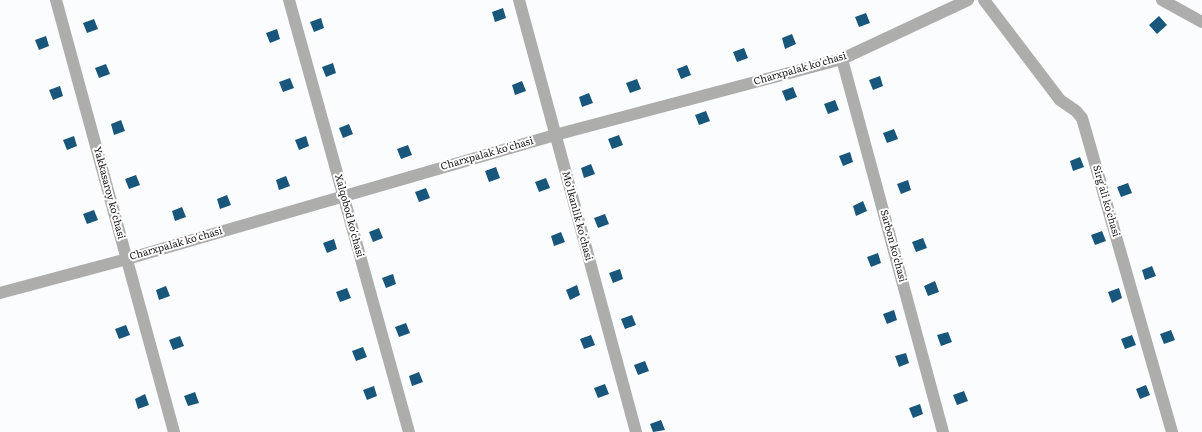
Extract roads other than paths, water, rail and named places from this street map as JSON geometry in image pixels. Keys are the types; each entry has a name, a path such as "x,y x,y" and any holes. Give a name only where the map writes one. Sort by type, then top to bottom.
{"street":[{"name":"Yakkasaroy ko'chasi","path":"56,0 174,432"},
{"name":"Xalqobod ko'chasi","path":"289,0 409,432"},
{"name":"Mo'lkanlik ko'chasi","path":"519,0 636,432"},
{"name":"Charxpalak ko'chasi","path":"0,293 127,259 555,134 842,59 968,0"},
{"name":"Sirg'ali ko'chasi","path":"984,0 1060,100 1076,111 1082,118 1172,432"},
{"path":"1162,0 1202,22"},
{"name":"Sarbon ko'chasi","path":"842,59 943,432"}]}
